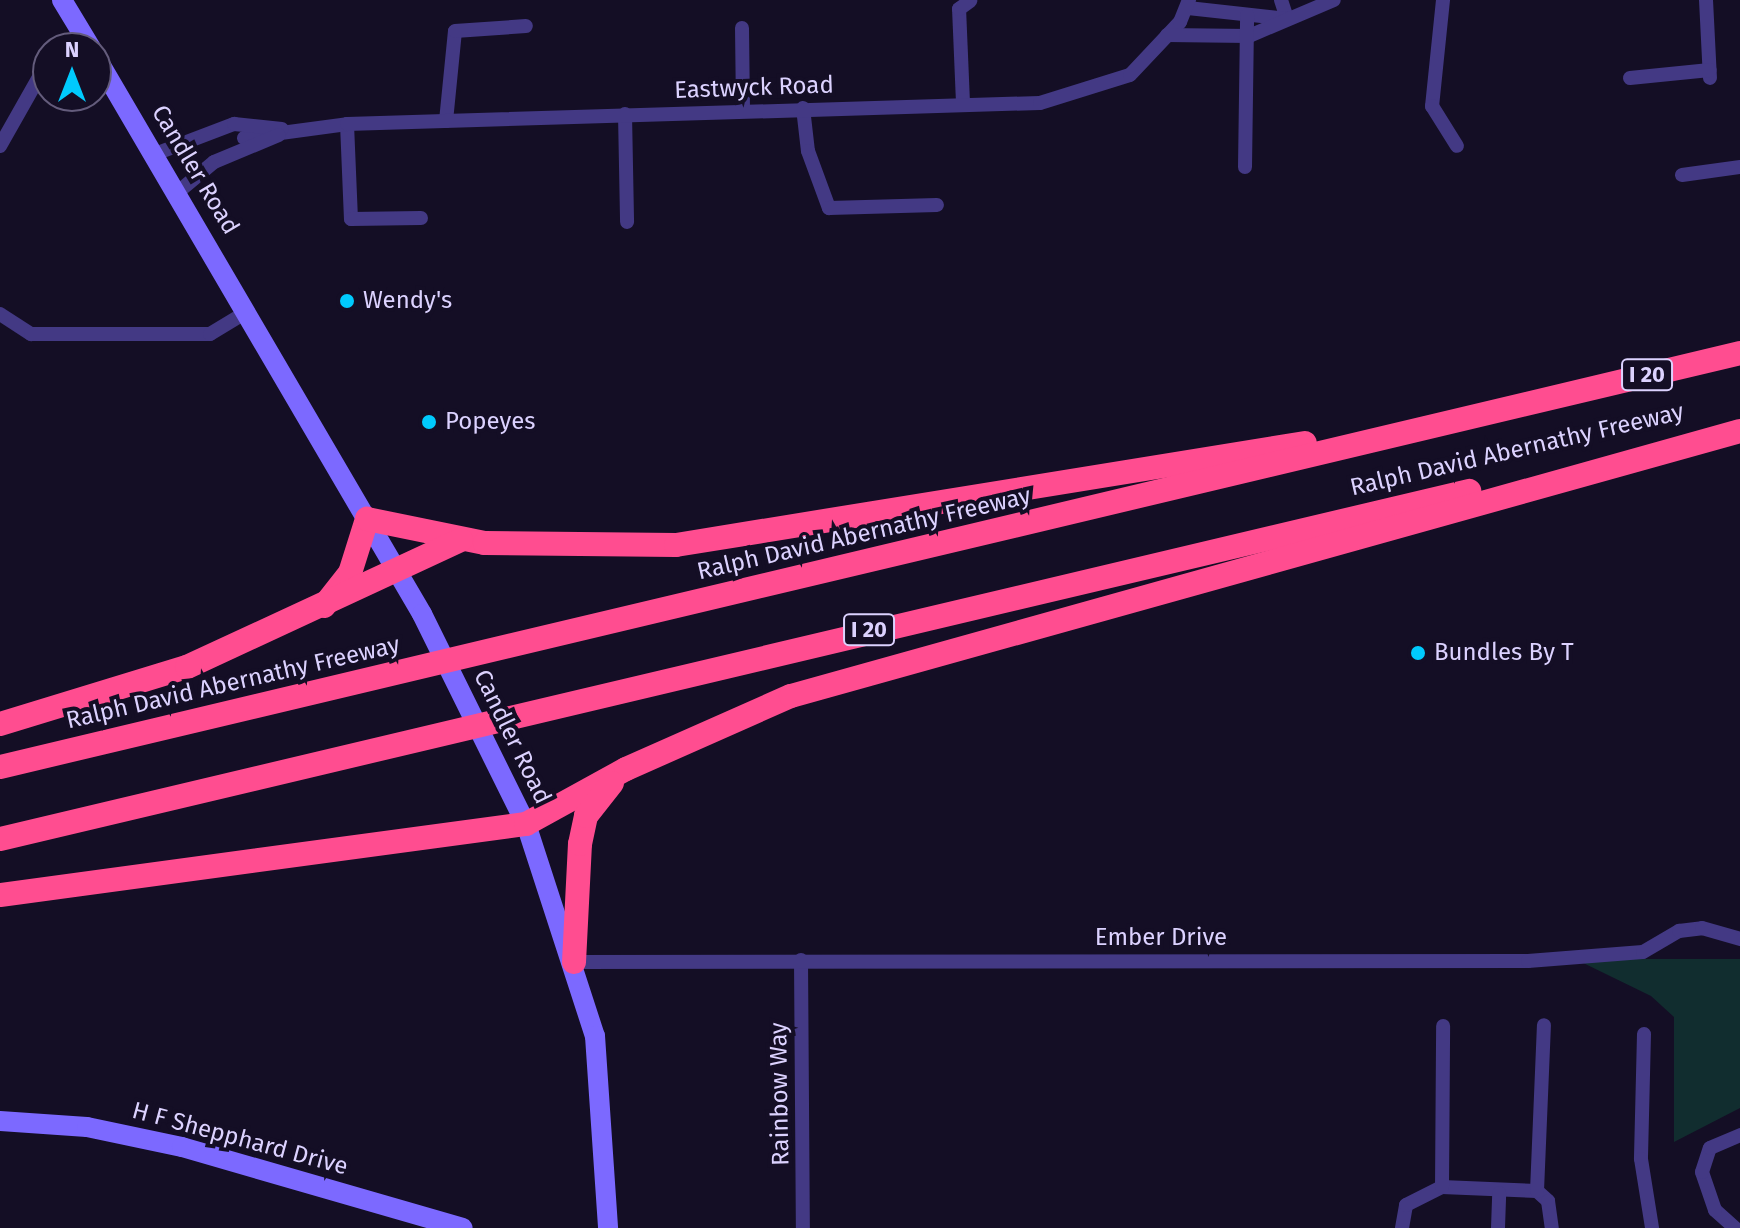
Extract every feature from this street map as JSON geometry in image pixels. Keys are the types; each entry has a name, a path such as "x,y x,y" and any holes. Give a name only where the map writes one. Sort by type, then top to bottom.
{"highway":[{"name":"Ralph David Abernathy Freeway","path":"0,767 1740,353"},
{"path":"324,606 350,573 367,519 461,540 676,545 1138,473 1555,397"},
{"path":"0,895 526,824 626,769 791,696 1740,429"},
{"name":"Ralph David Abernathy Freeway","path":"0,839 1740,429"},
{"path":"0,724 187,667 461,540"},
{"path":"574,962 571,909 586,816 626,769"}],"main road":[{"path":"62,0 75,32"},
{"name":"Candler Road","path":"112,83 248,311 422,614 526,824 574,962 597,1050 608,1228"},
{"name":"H F Shepphard Drive","path":"0,1121 87,1127 182,1147 463,1228"}],"street":[{"path":"1281,0 1287,19"},
{"path":"1167,35 1249,36 1334,0"},
{"path":"1443,0 1432,106 1457,146"},
{"path":"1630,78 1710,74 1706,0"},
{"path":"963,103 959,9 970,1"},
{"path":"1188,4 1287,19"},
{"name":"Eastwyck Road","path":"178,192 214,162 242,145 286,131 347,124 1040,103 1130,75 1167,35 1188,4"},
{"path":"1245,167 1247,15"},
{"path":"446,121 455,31 526,26"},
{"path":"742,28 743,110"},
{"path":"0,146 32,89"},
{"path":"803,108 808,151 829,208 937,205"},
{"path":"625,114 627,222"},
{"path":"234,124 242,145"},
{"name":"Eastwyck Road","path":"155,154 234,124 286,131"},
{"path":"347,124 351,219 421,218"},
{"path":"1682,175 1740,167"},
{"path":"0,314 31,334 210,334 248,311"},
{"name":"Ember Drive","path":"574,962 1575,960 1643,952 1679,931 1740,939"},
{"name":"Rainbow Way","path":"801,960 803,1228"},
{"path":"1537,1191 1544,1025"},
{"path":"1442,1187 1443,1026"},
{"path":"1644,1034 1641,1159 1652,1228"},
{"path":"1735,1228 1715,1210 1702,1172 1710,1148 1740,1135"},
{"path":"1402,1228 1406,1205 1442,1187 1499,1193 1537,1191 1548,1201 1552,1228"},
{"path":"1498,1228 1499,1193"}],"green space":[{"path":"1575,959 1740,959 1740,1108 1674,1142 1674,1017 1651,996"}],"place":[{"name":"Wendy's","path":"347,301"},
{"name":"Popeyes","path":"429,422"},
{"name":"Bundles By T","path":"1418,653"}]}
